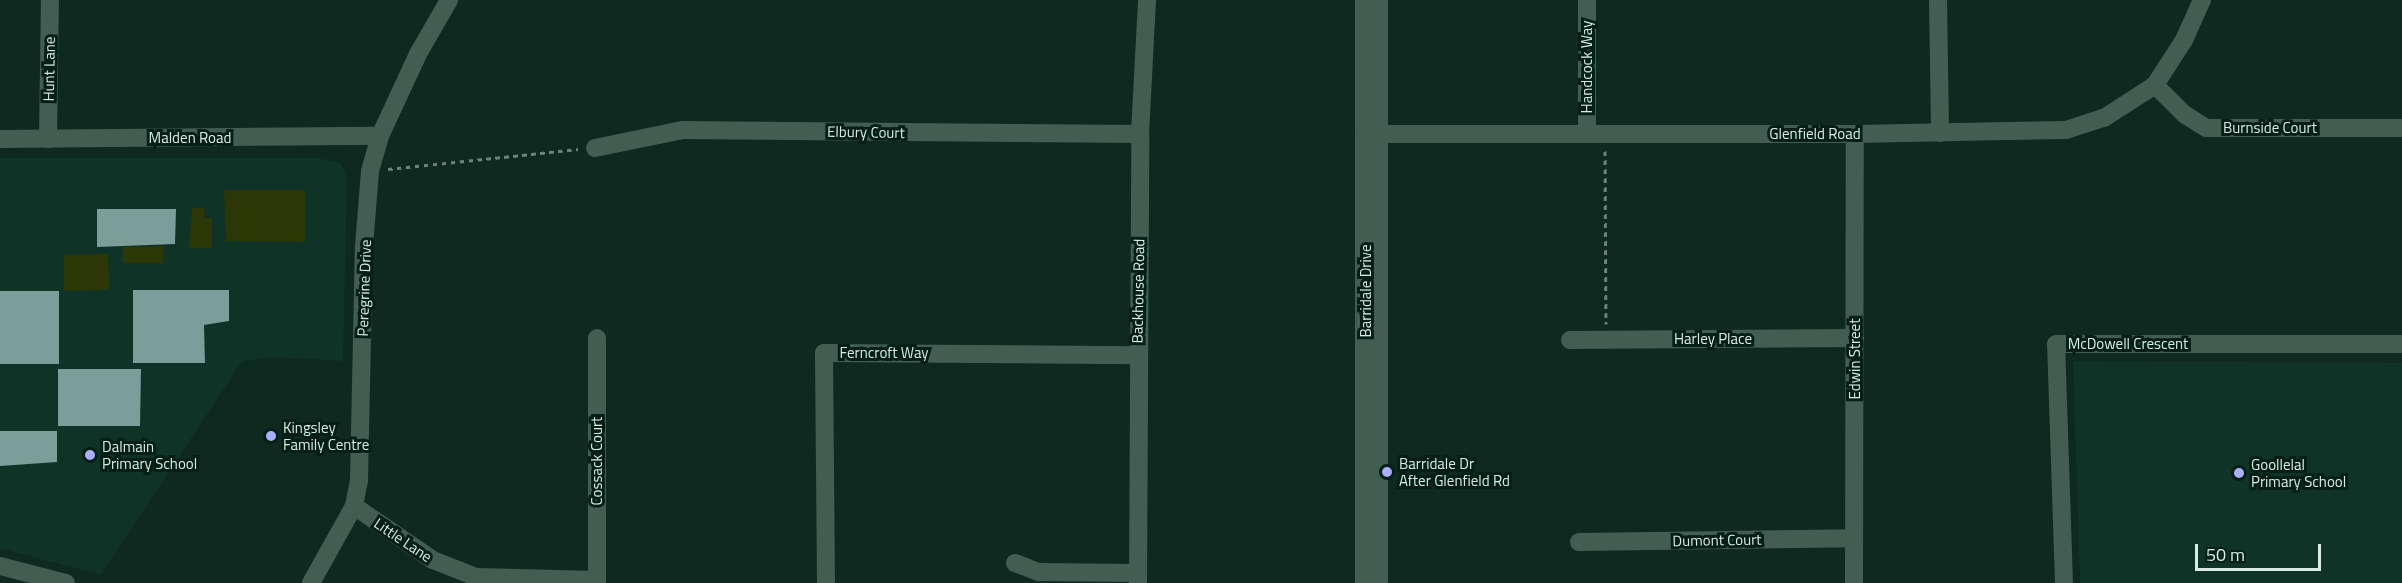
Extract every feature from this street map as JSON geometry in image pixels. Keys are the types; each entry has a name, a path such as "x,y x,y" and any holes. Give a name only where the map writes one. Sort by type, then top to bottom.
{"street":[{"name":"Hunt Lane","path":"48,139 50,0"},
{"name":"Peregrine Drive","path":"311,583 354,507 359,480 364,246 370,171 380,136 418,54 449,0"},
{"name":"Backhouse Road","path":"1138,578 1140,134 1147,0"},
{"name":"Barridale Drive","path":"1364,0 1373,134 1379,583"},
{"name":"Barridale Drive","path":"1364,583 1373,134 1379,0"},
{"name":"Handcock Way","path":"1587,0 1596,134"},
{"path":"1938,0 1940,133"},
{"name":"Glenfield Road","path":"1373,134 1855,134 2067,130 2103,118 2155,85 2184,40 2197,2"},
{"name":"Burnside Court","path":"2155,85 2184,114 2206,128 2402,128"},
{"name":"Elbury Court","path":"595,148 683,130 1140,134"},
{"name":"Edwin Street","path":"1854,583 1855,134"},
{"name":"Malden Road","path":"0,139 380,136"},
{"name":"Cossack Court","path":"597,338 597,582"},
{"name":"Harley Place","path":"1570,340 1855,338"},
{"name":"McDowell Crescent","path":"2064,583 2056,344 2402,344"},
{"name":"Ferncroft Way","path":"826,583 824,353 1138,355"},
{"name":"Little Lane","path":"354,507 433,560 476,577 597,582"},
{"name":"Dumont Court","path":"1579,542 1854,538"},
{"path":"1015,563 1039,572 1138,578"},
{"path":"0,566 66,583"}],"path":[{"path":"1596,134 1606,340"},
{"path":"370,171 595,148"}],"shaded area":[{"name":"Dalmain Primary School","path":"0,158 318,158 341,163 347,179 343,361 273,357 242,361 101,575 0,548"},
{"name":"Goollelal Primary School","path":"2073,361 2402,363 2402,583 2080,583"}],"green space":[{"path":"224,190 305,190 305,242 226,241"},
{"path":"192,208 204,208 205,218 212,218 212,248 189,248"},
{"path":"163,246 163,263 123,263 123,247"},
{"path":"108,254 109,290 64,291 64,255"}],"building":[{"path":"97,209 176,209 175,244 97,247"},
{"path":"133,290 229,290 229,321 204,325 205,363 133,363"},
{"path":"0,291 59,291 59,364 0,364"},
{"path":"58,369 141,369 140,426 58,426"},
{"path":"0,431 57,431 57,462 0,466"}],"place":[{"name":"Kingsley Family Centre","path":"271,436"},
{"name":"Dalmain Primary School","path":"90,455"},
{"name":"Barridale Dr After Glenfield Rd","path":"1387,472"},
{"name":"Goollelal Primary School","path":"2239,473"}]}
